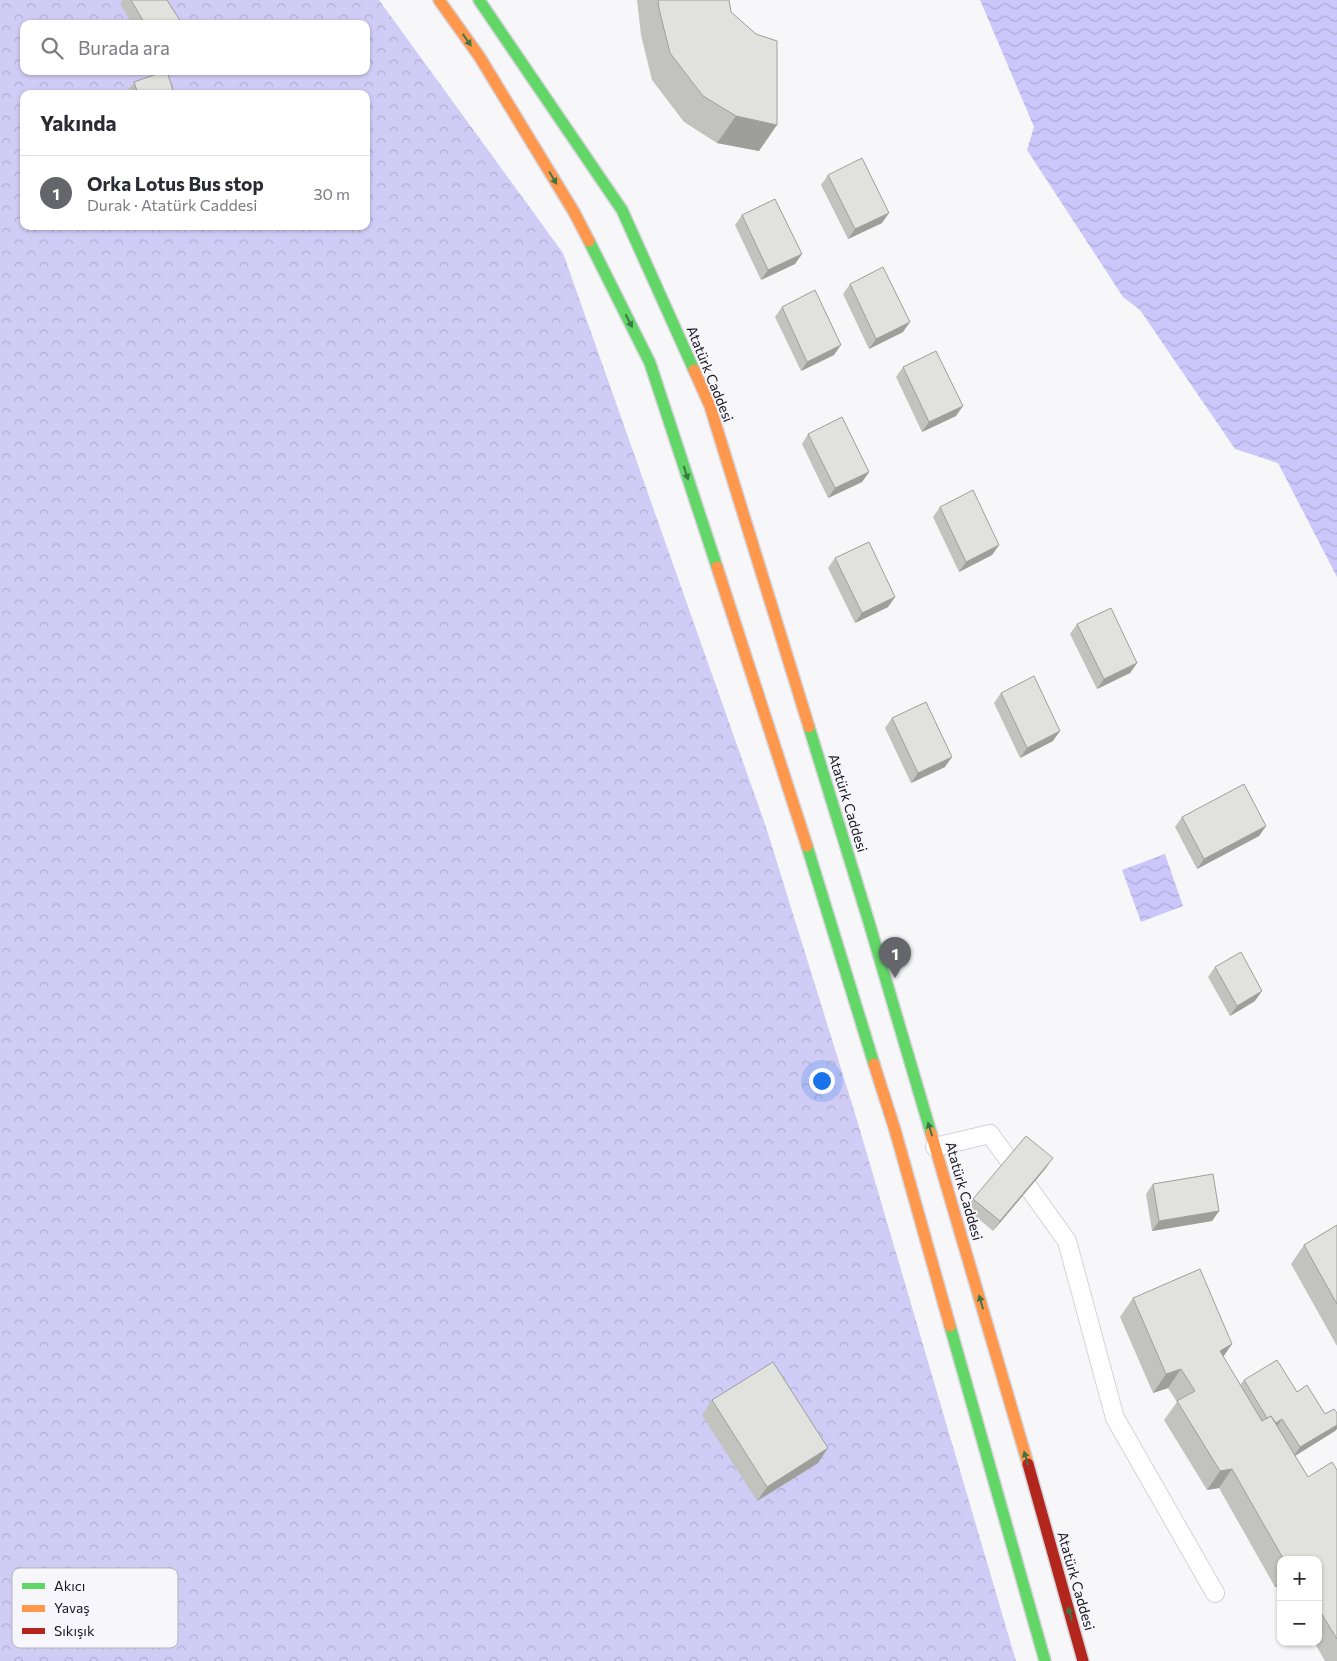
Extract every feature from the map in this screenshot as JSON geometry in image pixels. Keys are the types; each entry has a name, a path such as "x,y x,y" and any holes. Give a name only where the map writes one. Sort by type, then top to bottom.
{"street":[{"path":"439,0 479,56 574,212 650,363 906,1154 1045,1661"},
{"name":"Atatürk Caddesi","path":"479,0 622,210 710,406 868,919 931,1148 1009,1398 1083,1661"}],"lane":[{"path":"931,1148 990,1134 1067,1241 1115,1418 1215,1593"}],"green space":[{"path":"0,0 379,0 563,253 766,827 857,1120 1016,1661 0,1661"}],"water":[{"path":"980,0 1337,0 1337,577 1278,463 1235,449 1140,310 1123,297 1027,150 1034,127"},
{"path":"1165,854 1183,906 1141,922 1122,870"}],"building":[{"path":"131,0 167,0 180,20 143,20"},
{"path":"658,0 729,0 731,12 756,34 777,41 777,125 736,116 703,96 670,53"},
{"path":"154,75 168,75 173,90 137,90 134,82"},
{"path":"862,158 889,213 855,229 828,175"},
{"path":"775,199 802,254 768,270 742,215"},
{"path":"883,267 910,322 876,339 850,284"},
{"path":"815,290 841,345 807,362 782,307"},
{"path":"936,351 963,406 929,422 903,367"},
{"path":"842,417 869,472 835,488 808,434"},
{"path":"973,490 999,545 966,562 940,507"},
{"path":"869,542 895,597 862,613 835,558"},
{"path":"1111,608 1137,663 1104,679 1077,624"},
{"path":"1034,676 1060,731 1027,748 1001,693"},
{"path":"926,702 952,757 918,773 892,718"},
{"path":"1244,784 1266,826 1204,859 1182,817"},
{"path":"1241,952 1262,991 1237,1006 1215,967"},
{"path":"1026,1136 1053,1158 1000,1221 973,1199"},
{"path":"1213,1174 1219,1211 1159,1221 1153,1184"},
{"path":"1337,1225 1337,1304 1304,1245"},
{"path":"1200,1269 1232,1344 1220,1351 1262,1421 1271,1416 1308,1477 1332,1462 1337,1470 1337,1639 1322,1615 1322,1556 1282,1556 1232,1469 1220,1471 1177,1401 1195,1391 1181,1369 1166,1374 1133,1298"},
{"path":"1277,1360 1297,1392 1307,1385 1325,1414 1334,1409 1337,1413 1337,1425 1300,1447 1282,1419 1276,1423 1271,1416 1267,1418 1244,1380"},
{"path":"773,1362 828,1448 767,1487 712,1400"}],"traffic: fast":[{"path":"479,0 622,210 694,370"},
{"path":"589,241 650,363 717,567"},
{"path":"809,727 931,1133"},
{"path":"807,846 874,1064"},
{"path":"950,1326 1045,1661"}],"traffic: slow":[{"path":"439,0 479,56 574,212 589,241"},
{"path":"694,370 710,406 809,727"},
{"path":"717,567 807,846"},
{"path":"874,1064 895,1130 950,1326"},
{"path":"931,1133 1028,1464"}],"traffic: jam":[{"path":"1028,1464 1083,1661"}],"place":[{"name":"Orka Lotus Bus stop","path":"895,978"}]}
